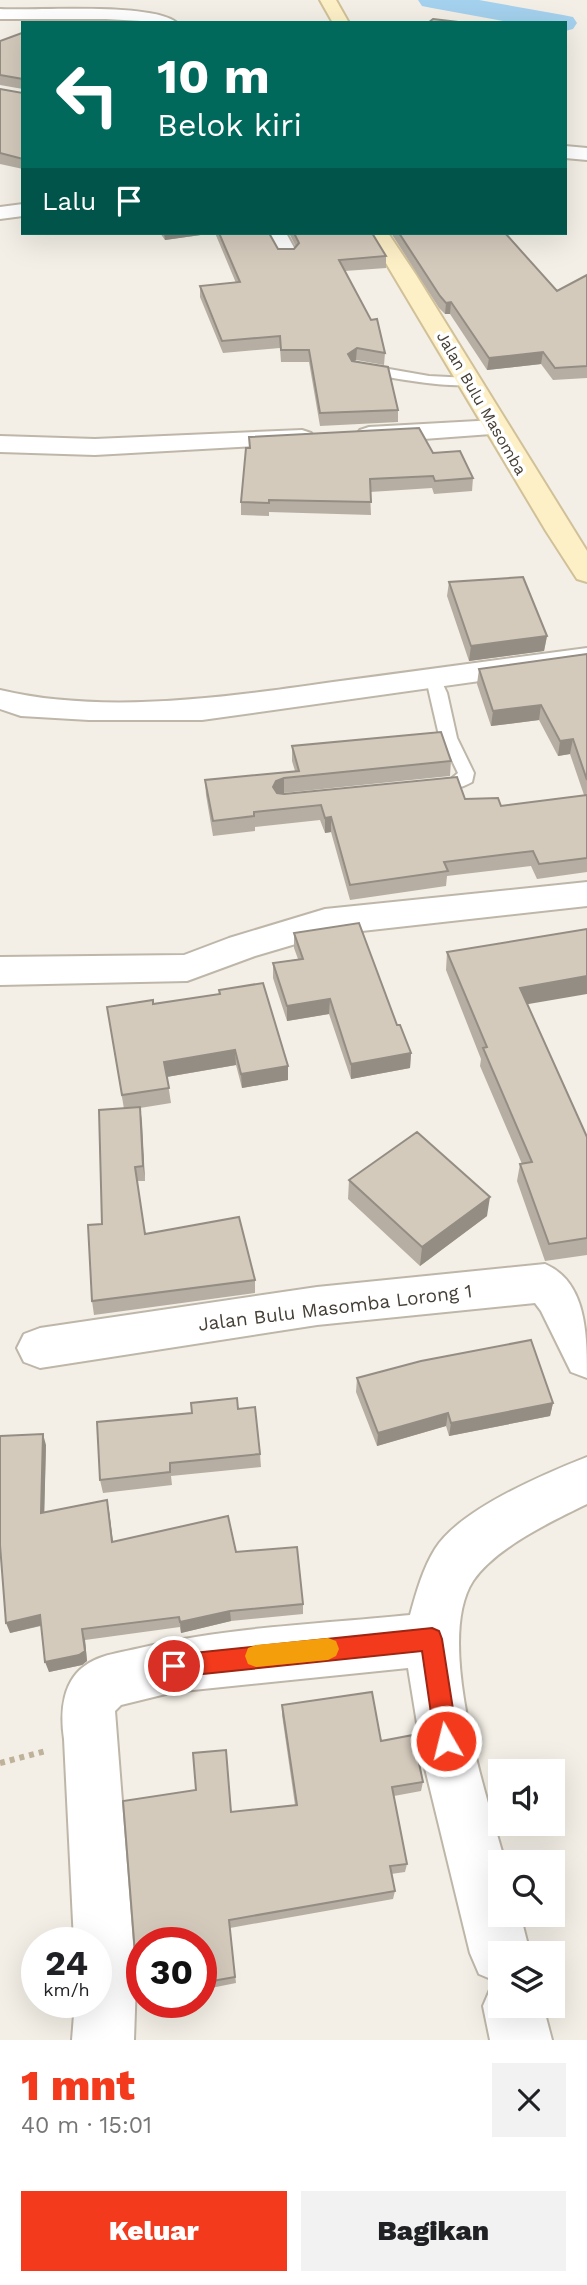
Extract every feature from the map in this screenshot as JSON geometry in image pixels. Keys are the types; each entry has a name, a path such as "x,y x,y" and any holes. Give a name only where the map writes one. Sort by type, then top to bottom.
{"street":[{"path":"330,3 340,21"},
{"path":"0,14 114,13 158,21"},
{"path":"567,152 587,154"},
{"path":"0,213 21,210"},
{"path":"277,235 286,253"},
{"name":"Jalan Bulu Masomba","path":"379,235 587,573"},
{"path":"348,436 496,428"},
{"path":"0,444 95,447 321,437"},
{"path":"0,699 21,706 48,708 202,710 587,657"},
{"path":"0,971 187,968 242,947 325,922 587,894"},
{"name":"Jalan Bulu Masomba Lorong 1","path":"40,1348 317,1306 545,1283 558,1297 587,1357"},
{"path":"497,1941 446,1741 432,1639 454,1565 482,1536 545,1500 587,1480"},
{"path":"103,2040 106,1982 91,1739 87,1714 96,1692 107,1682 174,1666 432,1639"},
{"path":"516,2018 521,2040"}],"lane":[{"path":"356,367 429,380 469,382"},
{"path":"416,789 455,784 466,778 467,769 449,737 440,709 438,688 433,679"}],"building":[{"path":"21,33 21,79 0,75 0,41"},
{"path":"0,89 21,93 21,158 0,153"},
{"path":"220,235 270,235 278,249 294,249 299,243 295,235 373,235 386,256 339,260 371,320 377,319 385,353 357,348 348,354 352,361 388,367 398,410 320,413 309,350 281,350 280,336 222,341 200,286 240,282"},
{"path":"400,235 507,235 557,291 587,275 587,366 555,368 543,352 489,358 451,302 446,303"},
{"path":"419,428 433,453 460,451 473,478 435,481 433,476 370,479 371,502 241,502 246,448 250,448 249,437"},
{"path":"523,577 547,636 471,646 449,582"},
{"path":"587,654 587,780 573,739 560,741 541,705 493,711 479,669"},
{"path":"441,732 451,761 284,778 276,781 273,787 277,793 284,794 457,777 465,799 498,798 501,806 587,795 587,858 539,864 533,851 444,862 448,871 350,885 331,817 325,818 321,805 254,812 254,816 213,821 205,780 299,771 292,746"},
{"path":"359,923 397,1025 400,1025 411,1053 351,1064 330,999 287,1006 273,963 303,959 294,933"},
{"path":"587,929 587,976 520,988 587,1137 587,1238 549,1244 520,1164 532,1162 483,1048 487,1047 447,952"},
{"path":"263,983 288,1066 241,1074 235,1050 164,1062 169,1088 122,1095 107,1007 153,1000 153,1004 220,994 219,990"},
{"path":"140,1107 143,1166 135,1167 145,1234 239,1217 255,1280 92,1301 88,1225 102,1224 99,1110"},
{"path":"417,1132 490,1197 422,1247 349,1180"},
{"path":"531,1340 553,1403 451,1423 448,1413 378,1433 357,1378 421,1361"},
{"path":"237,1398 238,1409 255,1407 260,1454 170,1463 170,1472 100,1480 97,1422 192,1413 191,1403"},
{"path":"43,1434 41,1513 107,1500 112,1542 228,1516 236,1552 297,1547 303,1604 230,1611 180,1622 179,1617 82,1629 85,1651 79,1655 45,1662 40,1615 6,1623 0,1545 0,1436"},
{"path":"372,1692 381,1741 413,1735 423,1782 392,1787 407,1864 390,1866 395,1891 229,1920 235,1977 217,1980 217,1927 133,1927 123,1801 196,1790 193,1753 226,1750 231,1812 297,1805 282,1705"}],"waterway":[{"path":"432,0 552,21"}],"slow traffic":[{"path":"256,1656 328,1649"}],"route":[{"path":"174,1666 432,1639 446,1741"}]}
